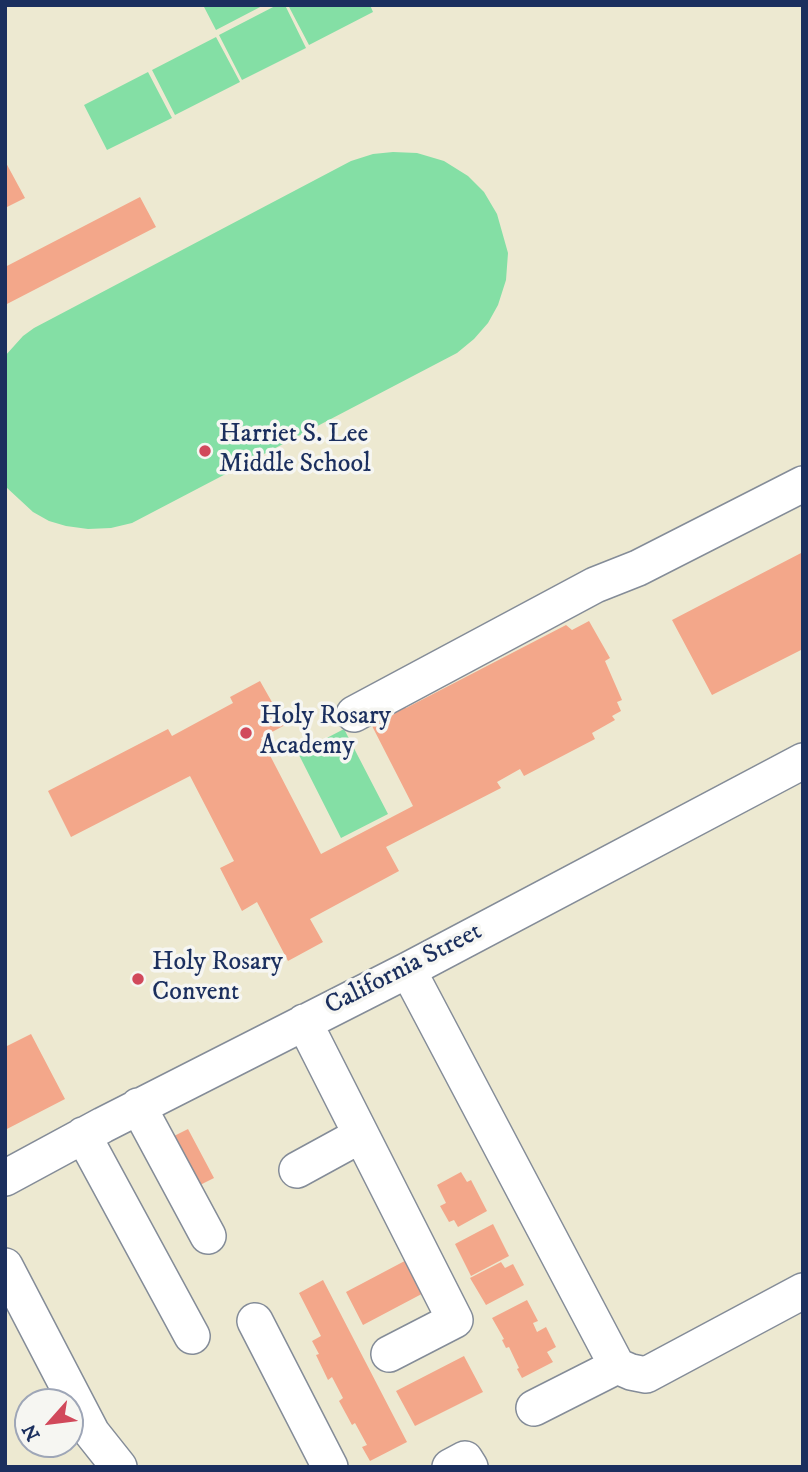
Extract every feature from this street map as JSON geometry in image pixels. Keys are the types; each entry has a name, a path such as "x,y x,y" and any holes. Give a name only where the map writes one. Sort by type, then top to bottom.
{"street":[{"path":"354,714 595,584 649,563 803,484"},
{"name":"California Street","path":"5,1178 138,1106 408,970 803,761"},
{"path":"408,970 617,1366 646,1375 803,1291"},
{"path":"304,1022 455,1320 389,1354"},
{"path":"138,1106 208,1236"},
{"path":"83,1135 192,1336"},
{"path":"297,1170 361,1135"},
{"path":"5,1266 92,1433 119,1467"},
{"path":"255,1321 330,1467"},
{"path":"534,1408 617,1366"}],"green space":[{"path":"203,5 264,5 216,30"},
{"path":"277,5 285,5 306,48 242,80 219,35"},
{"path":"288,5 370,5 373,12 309,45"},
{"path":"216,37 240,82 175,115 152,70"},
{"path":"148,72 172,118 107,150 84,105"},
{"path":"417,153 444,161 468,176 484,192 497,214 508,253 506,280 498,305 488,323 474,339 457,353 132,523 111,528 66,526 33,512 6,487 5,356 23,336 351,161 373,154"},
{"path":"344,729 388,814 341,838 298,753"}],"building":[{"path":"5,161 25,198 5,208"},
{"path":"140,197 156,227 5,305 5,267"},
{"path":"803,552 803,649 712,695 672,620"},
{"path":"589,621 610,658 605,661 622,700 617,702 621,711 612,716 615,720 592,733 595,739 524,776 520,769 497,782 501,788 386,847 399,871 310,919 323,942 288,961 257,902 242,911 220,868 234,861 190,776 71,837 48,791 168,729 172,736 233,703 230,697 260,681 285,725 261,738 321,854 413,806 369,720 402,701 406,708 566,625 572,630"},
{"path":"31,1034 65,1099 5,1130 5,1047"},
{"path":"188,1129 214,1178 190,1190 164,1141"},
{"path":"461,1172 467,1182 471,1180 487,1211 458,1227 454,1220 449,1222 440,1206 446,1203 437,1185"},
{"path":"493,1224 509,1256 471,1276 455,1244"},
{"path":"416,1255 433,1288 363,1325 346,1292"},
{"path":"501,1262 505,1268 513,1264 524,1285 486,1305 470,1278"},
{"path":"323,1280 407,1442 370,1461 362,1447 367,1445 355,1423 352,1425 339,1401 343,1398 332,1377 328,1380 316,1355 319,1354 312,1341 321,1336 299,1293"},
{"path":"527,1300 538,1321 533,1323 537,1332 546,1327 556,1347 547,1352 553,1362 522,1378 509,1347 506,1348 492,1318"},
{"path":"464,1356 483,1392 415,1426 396,1391"}],"place":[{"name":"Harriet S. Lee Middle School","path":"205,451"},
{"name":"Holy Rosary Academy","path":"246,733"},
{"name":"Holy Rosary Convent","path":"138,979"}]}
